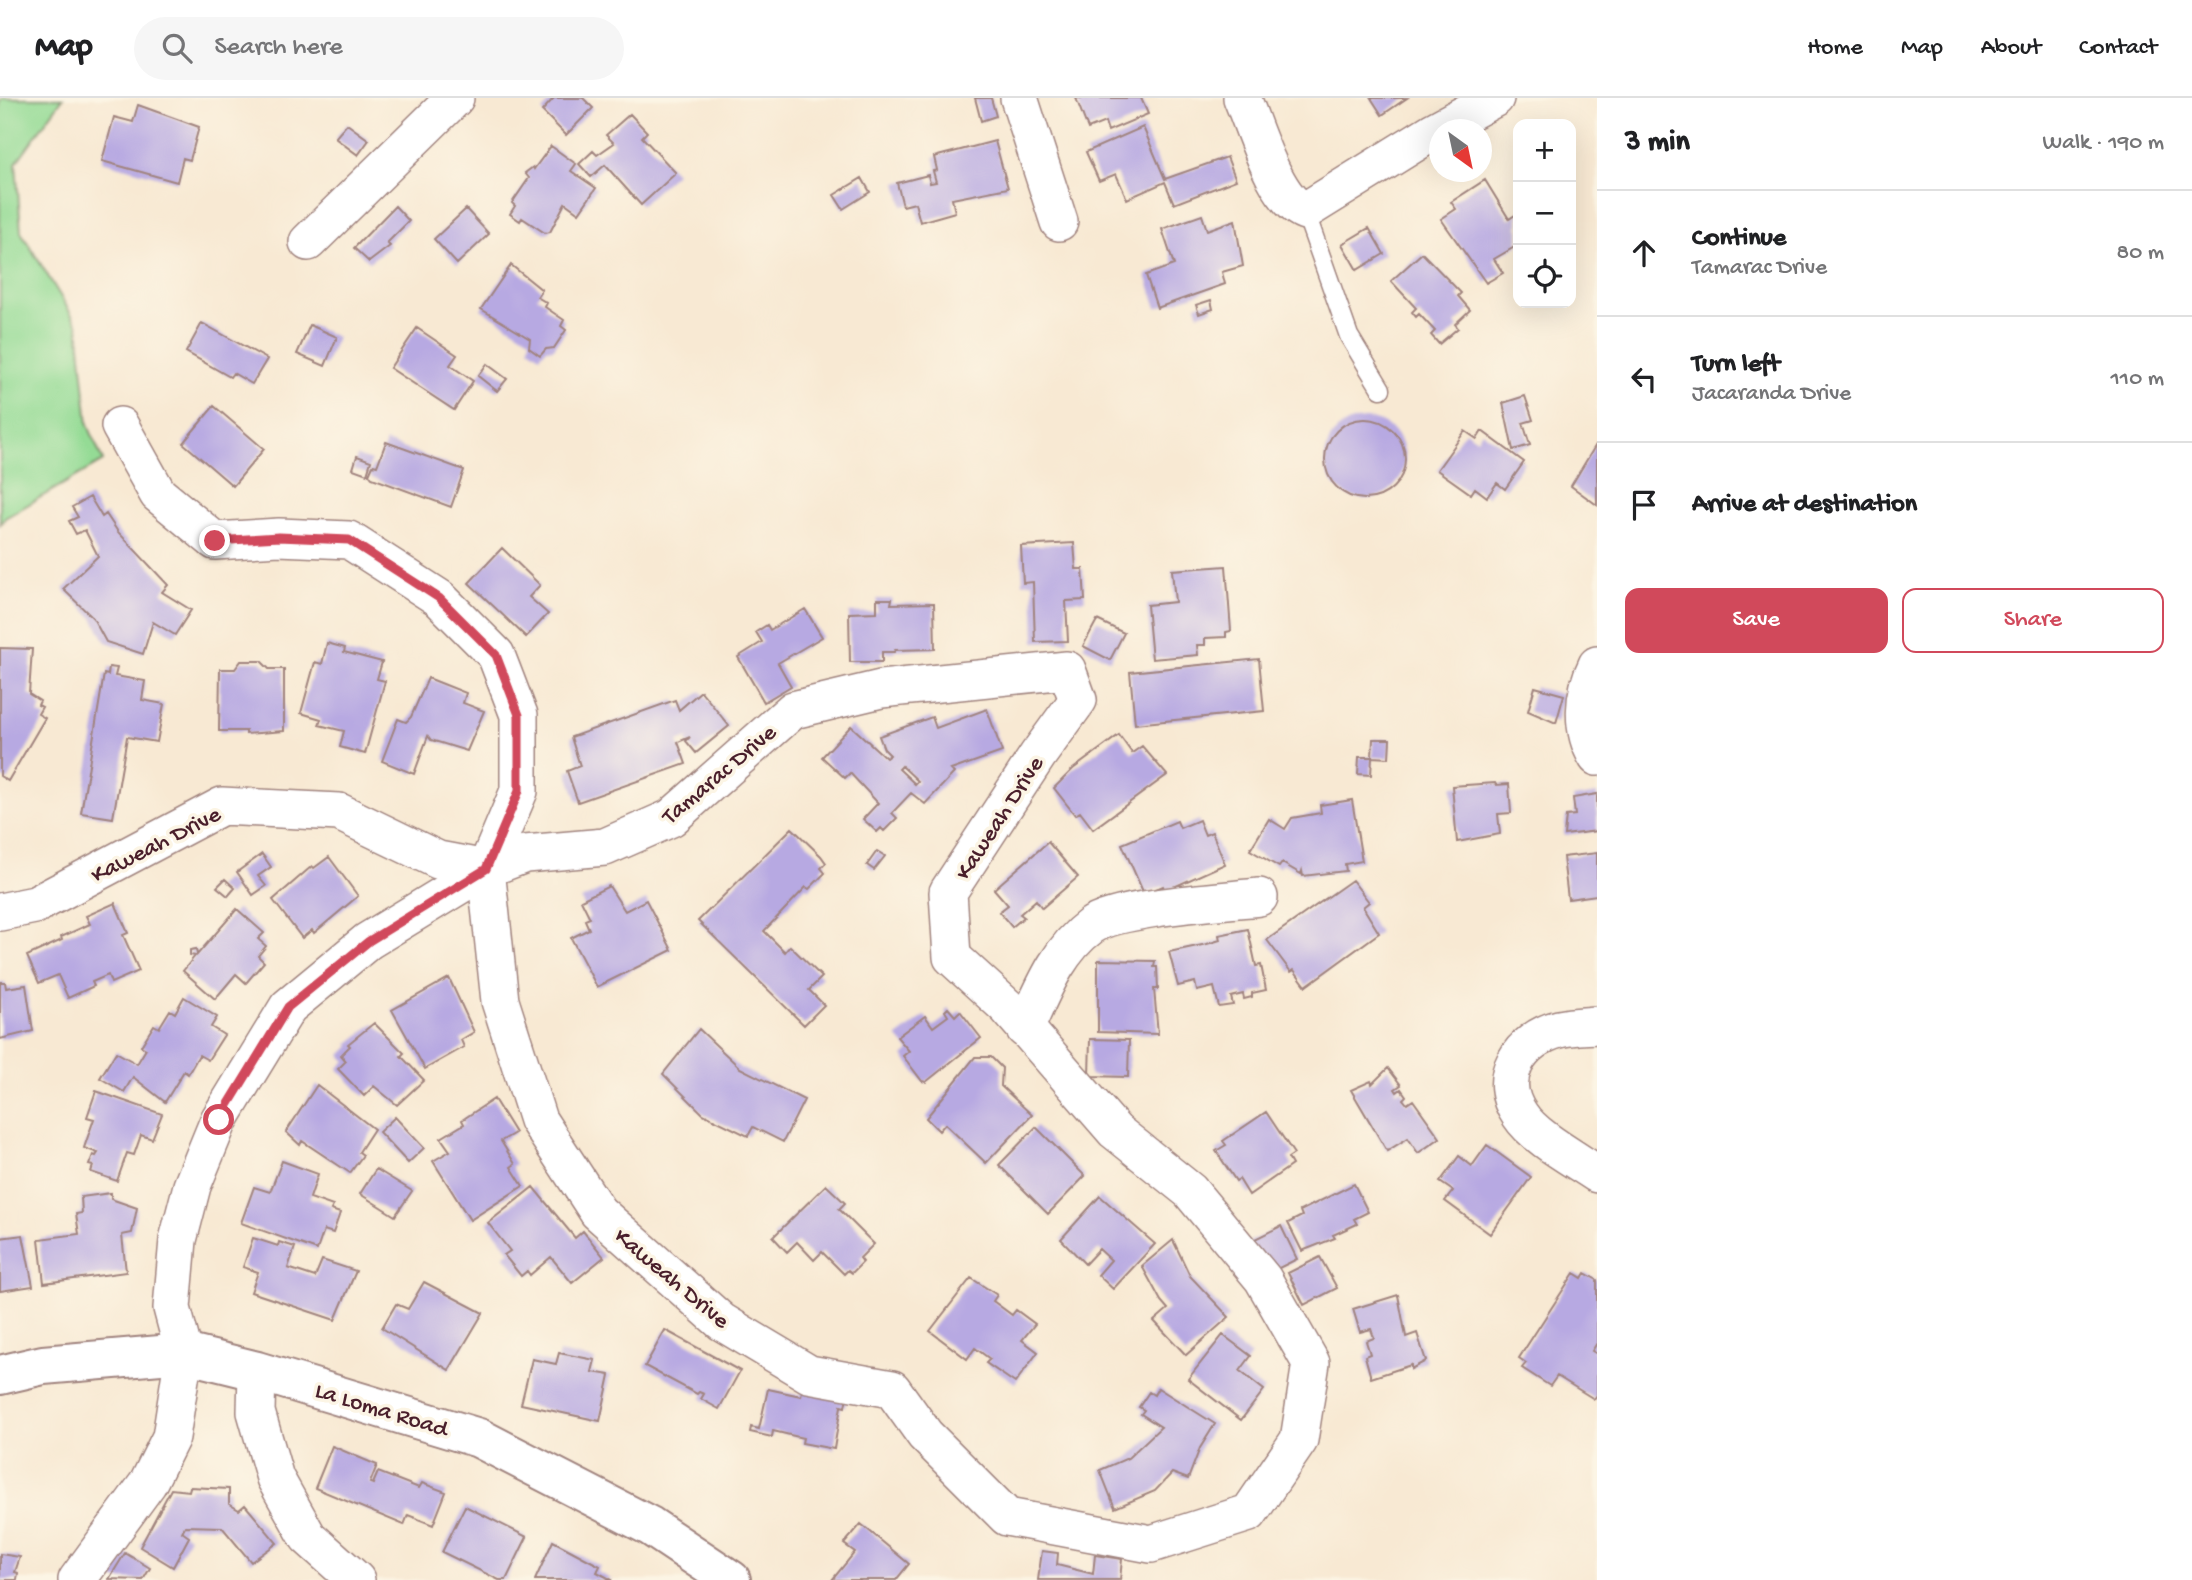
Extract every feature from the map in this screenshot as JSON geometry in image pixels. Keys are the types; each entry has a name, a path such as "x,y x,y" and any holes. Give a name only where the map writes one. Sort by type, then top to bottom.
{"street":[{"path":"308,242 454,98"},
{"path":"1019,98 1059,222"},
{"path":"1242,98 1278,183 1299,209 1495,98"},
{"path":"120,426 158,494 215,541 279,537 349,540 439,598 496,655 519,715 519,791 486,869"},
{"path":"1597,665 1590,685 1584,720 1597,757"},
{"name":"Tamarac Drive","path":"77,1580 148,1483 171,1437 184,1353 172,1308 178,1240 192,1186 219,1120 288,1007 369,941 486,869 525,854 605,847 671,818 793,710 881,689 1067,670"},
{"name":"Kaweah Drive","path":"0,912 35,905 222,806 339,812 438,860 486,869 500,1001 538,1121 598,1212 722,1322 809,1374 892,1389 925,1436 1007,1517 1151,1544 1249,1513 1299,1440 1311,1363 1263,1279 1190,1191 1115,1131 1007,1007 952,957 948,892 1038,755 1078,701 1067,670"},
{"path":"1025,1029 1048,978 1072,943 1093,924 1171,905 1259,897"},
{"path":"1597,1025 1558,1029 1529,1044 1512,1063 1509,1087 1520,1115 1551,1143 1597,1174"},
{"name":"La Loma Road","path":"0,1376 43,1365 184,1353 257,1371 480,1438 650,1526 731,1580"},
{"path":"257,1371 256,1412 275,1478 308,1537 356,1580"}],"lane":[{"path":"1299,209 1349,336 1381,389"}],"green space":[{"path":"3,98 63,98 16,163 21,232 78,325 88,425 103,461 5,518 0,524 0,101"}],"building":[{"path":"554,98 583,98 593,108 566,135 542,111"},
{"path":"975,98 991,98 996,116 981,121"},
{"path":"1076,98 1141,98 1148,114 1108,131 1105,122 1088,129"},
{"path":"1371,98 1407,98 1382,115"},
{"path":"138,105 199,127 190,160 183,158 177,182 102,161 114,117 133,122"},
{"path":"630,114 647,132 642,137 676,173 641,205 605,165 591,177 579,164 593,151 597,155 614,143 606,135"},
{"path":"347,124 369,140 358,155 335,138"},
{"path":"1143,127 1165,179 1227,157 1236,180 1174,204 1165,182 1127,199 1116,174 1099,181 1086,152"},
{"path":"995,141 1008,188 952,199 955,212 920,222 915,203 903,206 897,183 928,175 930,183 936,182 933,171 937,170 934,157"},
{"path":"551,146 576,164 571,171 596,188 579,213 565,203 550,232 545,233 522,218 520,221 510,214 515,206 512,203 529,178 525,173 533,167 534,169"},
{"path":"862,178 870,192 843,209 834,195"},
{"path":"1482,182 1486,182 1509,219 1513,216 1513,248 1494,259 1503,273 1486,283 1441,219 1456,209 1451,202"},
{"path":"395,206 409,221 387,243 390,246 369,262 354,248"},
{"path":"466,209 489,234 457,264 434,239"},
{"path":"1202,215 1207,230 1235,220 1243,266 1222,272 1225,284 1157,308 1146,275 1174,265 1162,229"},
{"path":"1369,228 1384,254 1357,270 1342,244"},
{"path":"1422,253 1461,293 1458,296 1470,310 1455,324 1458,328 1439,344 1431,335 1435,331 1419,314 1416,317 1412,312 1416,308 1391,281"},
{"path":"511,265 542,290 537,297 547,303 545,307 564,320 561,326 566,330 554,348 546,349 540,356 529,348 530,339 481,309"},
{"path":"1211,300 1213,309 1199,314 1196,305"},
{"path":"202,323 267,359 252,384 233,373 230,377 186,352"},
{"path":"310,325 337,337 325,366 297,354"},
{"path":"417,328 457,355 450,365 473,381 454,410 390,368"},
{"path":"487,364 507,379 497,391 478,376"},
{"path":"1525,396 1533,420 1523,423 1530,445 1513,450 1503,403"},
{"path":"214,406 264,449 233,486 183,443"},
{"path":"1357,419 1373,419 1394,430 1405,451 1405,467 1394,488 1373,499 1357,499 1343,493 1331,481 1325,467 1325,451 1331,437 1343,425"},
{"path":"1465,431 1477,439 1482,431 1524,462 1505,489 1497,483 1487,497 1475,488 1471,494 1437,470"},
{"path":"386,442 464,470 451,507 372,478 369,474 373,465 377,466"},
{"path":"1597,443 1597,505 1571,486"},
{"path":"357,456 371,461 367,474 353,469"},
{"path":"90,497 102,517 106,514 118,532 168,585 162,592 191,610 175,635 153,622 143,654 106,642 93,618 63,589 98,556 85,530 76,534 69,521 78,517 72,507"},
{"path":"1074,543 1076,569 1083,569 1085,600 1066,601 1068,641 1035,642 1033,582 1023,583 1021,546"},
{"path":"502,548 540,585 529,597 548,614 526,637 469,583"},
{"path":"1226,566 1231,631 1226,632 1226,637 1205,638 1205,645 1197,645 1198,655 1152,659 1147,605 1175,602 1172,570"},
{"path":"877,599 892,599 891,604 934,603 935,649 895,650 882,652 882,662 850,662 849,613 877,612"},
{"path":"805,609 822,637 778,663 791,686 764,702 738,657 762,642 756,632 767,625 770,630"},
{"path":"1097,620 1124,633 1110,660 1083,646"},
{"path":"327,643 345,648 344,652 382,662 377,679 385,681 365,754 340,747 344,731 319,725 321,719 301,713 315,662 322,664"},
{"path":"0,648 32,649 29,694 40,701 38,705 42,707 38,714 45,718 8,781 0,776"},
{"path":"1259,659 1264,711 1135,724 1130,672"},
{"path":"241,661 261,661 269,669 284,669 284,731 246,734 246,731 219,731 220,669 235,669"},
{"path":"109,667 117,668 115,676 145,681 142,700 164,704 157,742 127,737 113,818 81,813 104,674 108,675"},
{"path":"428,678 466,693 463,703 484,711 467,751 431,740 428,736 414,774 382,761 398,719 406,722 411,717"},
{"path":"1535,687 1564,695 1556,723 1528,711"},
{"path":"701,691 729,726 696,753 686,741 690,737 678,742 686,764 578,802 567,771 580,766 571,737 675,700 679,710"},
{"path":"987,709 1002,752 951,770 954,773 925,804 911,793 892,813 897,818 884,831 881,828 877,832 863,819 878,803 850,773 845,778 822,757 851,726 886,758 890,755 884,749 879,736 932,717 936,728","holes":["902,766 918,781 915,784 899,769"]},
{"path":"1119,735 1132,753 1142,746 1167,775 1093,829 1080,812 1075,815 1054,788 1073,769"},
{"path":"1373,739 1390,739 1389,758 1372,757"},
{"path":"1359,757 1372,757 1371,775 1358,774"},
{"path":"1509,784 1511,813 1498,814 1500,834 1457,842 1452,786"},
{"path":"1597,794 1597,831 1564,835 1566,816 1575,815 1573,798"},
{"path":"1352,800 1362,861 1345,864 1346,871 1303,876 1302,871 1301,874 1282,863 1279,867 1250,850 1269,819 1285,829 1292,818 1321,813 1320,805"},
{"path":"1199,820 1205,835 1212,832 1225,864 1165,891 1163,886 1144,894 1122,844 1177,821 1180,828"},
{"path":"792,828 821,856 826,863 821,868 825,873 809,889 806,887 764,931 785,952 790,946 822,977 809,990 824,1005 804,1025 698,921"},
{"path":"1048,842 1078,877 1042,908 1036,900 1020,914 1024,917 1012,927 999,912 1008,905 994,889"},
{"path":"877,851 885,856 874,870 867,865"},
{"path":"1597,853 1597,895 1568,899 1563,857"},
{"path":"262,854 271,867 258,876 266,886 253,895 237,872"},
{"path":"329,857 358,896 314,933 312,930 302,938 273,900 312,866 314,868"},
{"path":"225,879 235,888 228,896 217,887"},
{"path":"1352,880 1369,902 1363,907 1379,933 1306,986 1294,970 1291,972 1267,940"},
{"path":"609,886 625,911 646,900 672,950 597,987 571,938 589,929 585,920 590,918 581,900"},
{"path":"115,903 128,933 123,935 139,971 111,983 108,975 92,982 94,986 68,998 58,975 39,983 27,956 90,924 86,916"},
{"path":"237,909 264,933 258,939 266,946 258,956 264,962 246,983 236,974 215,999 183,971 195,956 190,955 190,950 196,949 197,955"},
{"path":"1248,929 1256,966 1261,965 1266,990 1252,993 1252,997 1244,999 1243,994 1231,997 1233,1005 1219,1007 1214,987 1197,991 1195,982 1178,986 1169,952 1207,944 1220,940 1219,935"},
{"path":"1098,960 1155,961 1158,989 1154,989 1158,1034 1098,1032"},
{"path":"449,978 474,1032 461,1040 464,1047 425,1069 392,1010"},
{"path":"0,982 5,982 6,988 26,985 33,1031 0,1039"},
{"path":"184,997 217,1017 211,1027 224,1035 208,1060 199,1055 188,1074 184,1071 165,1102 133,1077 124,1092 100,1078 116,1052 137,1064 146,1049 141,1046 154,1025 159,1028 170,1010 175,1013"},
{"path":"948,1008 955,1016 960,1011 981,1038 926,1082 922,1081 903,1056 909,1051 897,1037 925,1016 933,1027 948,1016 945,1011"},
{"path":"374,1023 404,1053 401,1056 424,1080 397,1105 374,1086 364,1096 338,1069 346,1061 341,1055 350,1046 348,1044"},
{"path":"699,1029 740,1068 804,1100 783,1142 753,1127 748,1136 703,1114 663,1074"},
{"path":"1090,1039 1129,1040 1128,1077 1089,1076"},
{"path":"975,1057 991,1057 1002,1068 1001,1086 1032,1115 986,1163 945,1124 939,1131 926,1118"},
{"path":"1388,1068 1401,1085 1395,1089 1397,1092 1401,1089 1407,1104 1413,1100 1440,1138 1418,1153 1408,1138 1387,1151 1351,1090 1371,1081 1372,1084"},
{"path":"317,1085 374,1129 359,1152 363,1155 350,1173 302,1141 300,1145 286,1132"},
{"path":"96,1091 162,1114 152,1139 141,1135 134,1155 127,1153 117,1181 91,1172 93,1166 89,1165 93,1155 98,1153 84,1148 94,1119 87,1117"},
{"path":"494,1099 515,1133 501,1141 515,1164 511,1167 523,1186 470,1220 433,1161 450,1151 441,1138 464,1124 462,1120"},
{"path":"1266,1112 1294,1154 1288,1158 1292,1165 1249,1195 1216,1151 1226,1145 1223,1141"},
{"path":"395,1117 424,1148 408,1163 379,1132"},
{"path":"1036,1127 1085,1176 1048,1214 999,1165"},
{"path":"1487,1145 1531,1177 1490,1234 1445,1201 1453,1191 1440,1182 1459,1156 1472,1166"},
{"path":"282,1161 318,1174 310,1198 333,1206 331,1210 340,1213 333,1233 324,1230 317,1250 241,1223 254,1187 270,1192"},
{"path":"376,1169 412,1191 395,1216 360,1194"},
{"path":"1354,1184 1368,1212 1354,1219 1357,1224 1333,1235 1335,1238 1302,1251 1288,1223 1302,1216 1300,1211"},
{"path":"826,1185 845,1203 839,1209 874,1244 860,1258 863,1262 852,1273 848,1270 844,1274 822,1252 814,1260 797,1242 787,1252 773,1237"},
{"path":"533,1187 575,1238 583,1231 604,1257 572,1283 551,1257 530,1275 527,1271 521,1276 504,1255 510,1251 488,1223"},
{"path":"111,1193 111,1199 137,1208 132,1233 122,1235 126,1272 44,1283 39,1239 79,1234 76,1214 82,1213 81,1197"},
{"path":"1100,1196 1155,1244 1113,1289 1098,1275 1111,1260 1099,1249 1085,1264 1061,1239"},
{"path":"1281,1226 1297,1259 1265,1275 1249,1242"},
{"path":"23,1235 33,1286 0,1291 0,1238"},
{"path":"253,1238 278,1246 279,1242 295,1247 288,1268 315,1277 322,1260 356,1271 335,1320 251,1292 258,1272 243,1267"},
{"path":"1173,1240 1190,1276 1229,1317 1186,1355 1154,1321 1168,1309 1142,1266"},
{"path":"1320,1257 1337,1288 1304,1305 1288,1273"},
{"path":"1574,1273 1582,1278 1585,1273 1597,1280 1597,1343 1592,1351 1597,1354 1597,1395 1594,1399 1557,1376 1550,1386 1522,1368 1526,1363 1519,1358"},
{"path":"971,1278 997,1295 993,1301 1012,1315 1016,1310 1035,1324 1022,1340 1038,1352 1015,1383 986,1363 990,1359 975,1348 967,1359 930,1331"},
{"path":"424,1282 483,1313 449,1370 382,1328 396,1304 408,1309"},
{"path":"1398,1295 1406,1337 1417,1333 1426,1361 1411,1369 1411,1365 1371,1378 1365,1356 1370,1354 1366,1341 1374,1338 1371,1329 1360,1332 1353,1309"},
{"path":"665,1330 740,1371 719,1409 701,1399 704,1394 697,1394 645,1366"},
{"path":"1223,1335 1251,1356 1240,1371 1264,1390 1241,1420 1188,1379"},
{"path":"559,1353 595,1360 592,1372 610,1375 600,1421 521,1404 532,1359 556,1364"},
{"path":"803,1386 847,1396 845,1407 841,1406 834,1449 802,1443 803,1438 773,1431 772,1437 750,1432 751,1427 759,1429 768,1389 801,1396"},
{"path":"1158,1388 1215,1424 1200,1448 1188,1479 1172,1473 1155,1491 1115,1508 1100,1470 1128,1458 1161,1427 1141,1414 1144,1410 1139,1407 1149,1392 1154,1395"},
{"path":"332,1446 377,1465 370,1483 373,1484 378,1472 419,1488 422,1483 446,1492 433,1525 408,1515 404,1525 315,1488"},
{"path":"190,1487 229,1489 229,1504 239,1510 245,1505 277,1543 251,1562 222,1527 185,1526 182,1532 189,1537 173,1567 140,1547 171,1489 189,1491"},
{"path":"465,1506 527,1537 506,1580 499,1580 442,1552"},
{"path":"861,1524 909,1564 896,1580 832,1580 855,1552 844,1544"},
{"path":"553,1541 600,1566 597,1572 612,1580 535,1580"},
{"path":"1042,1551 1058,1553 1057,1565 1093,1574 1095,1555 1122,1559 1120,1580 1038,1580"},
{"path":"125,1553 150,1568 143,1580 109,1579"},
{"path":"0,1554 20,1557 15,1572 18,1573 17,1580 0,1580"}],"route":[{"path":"215,541 279,537 349,540 439,598 496,655 519,715 519,791 486,869 369,941 288,1007 219,1120"}]}
